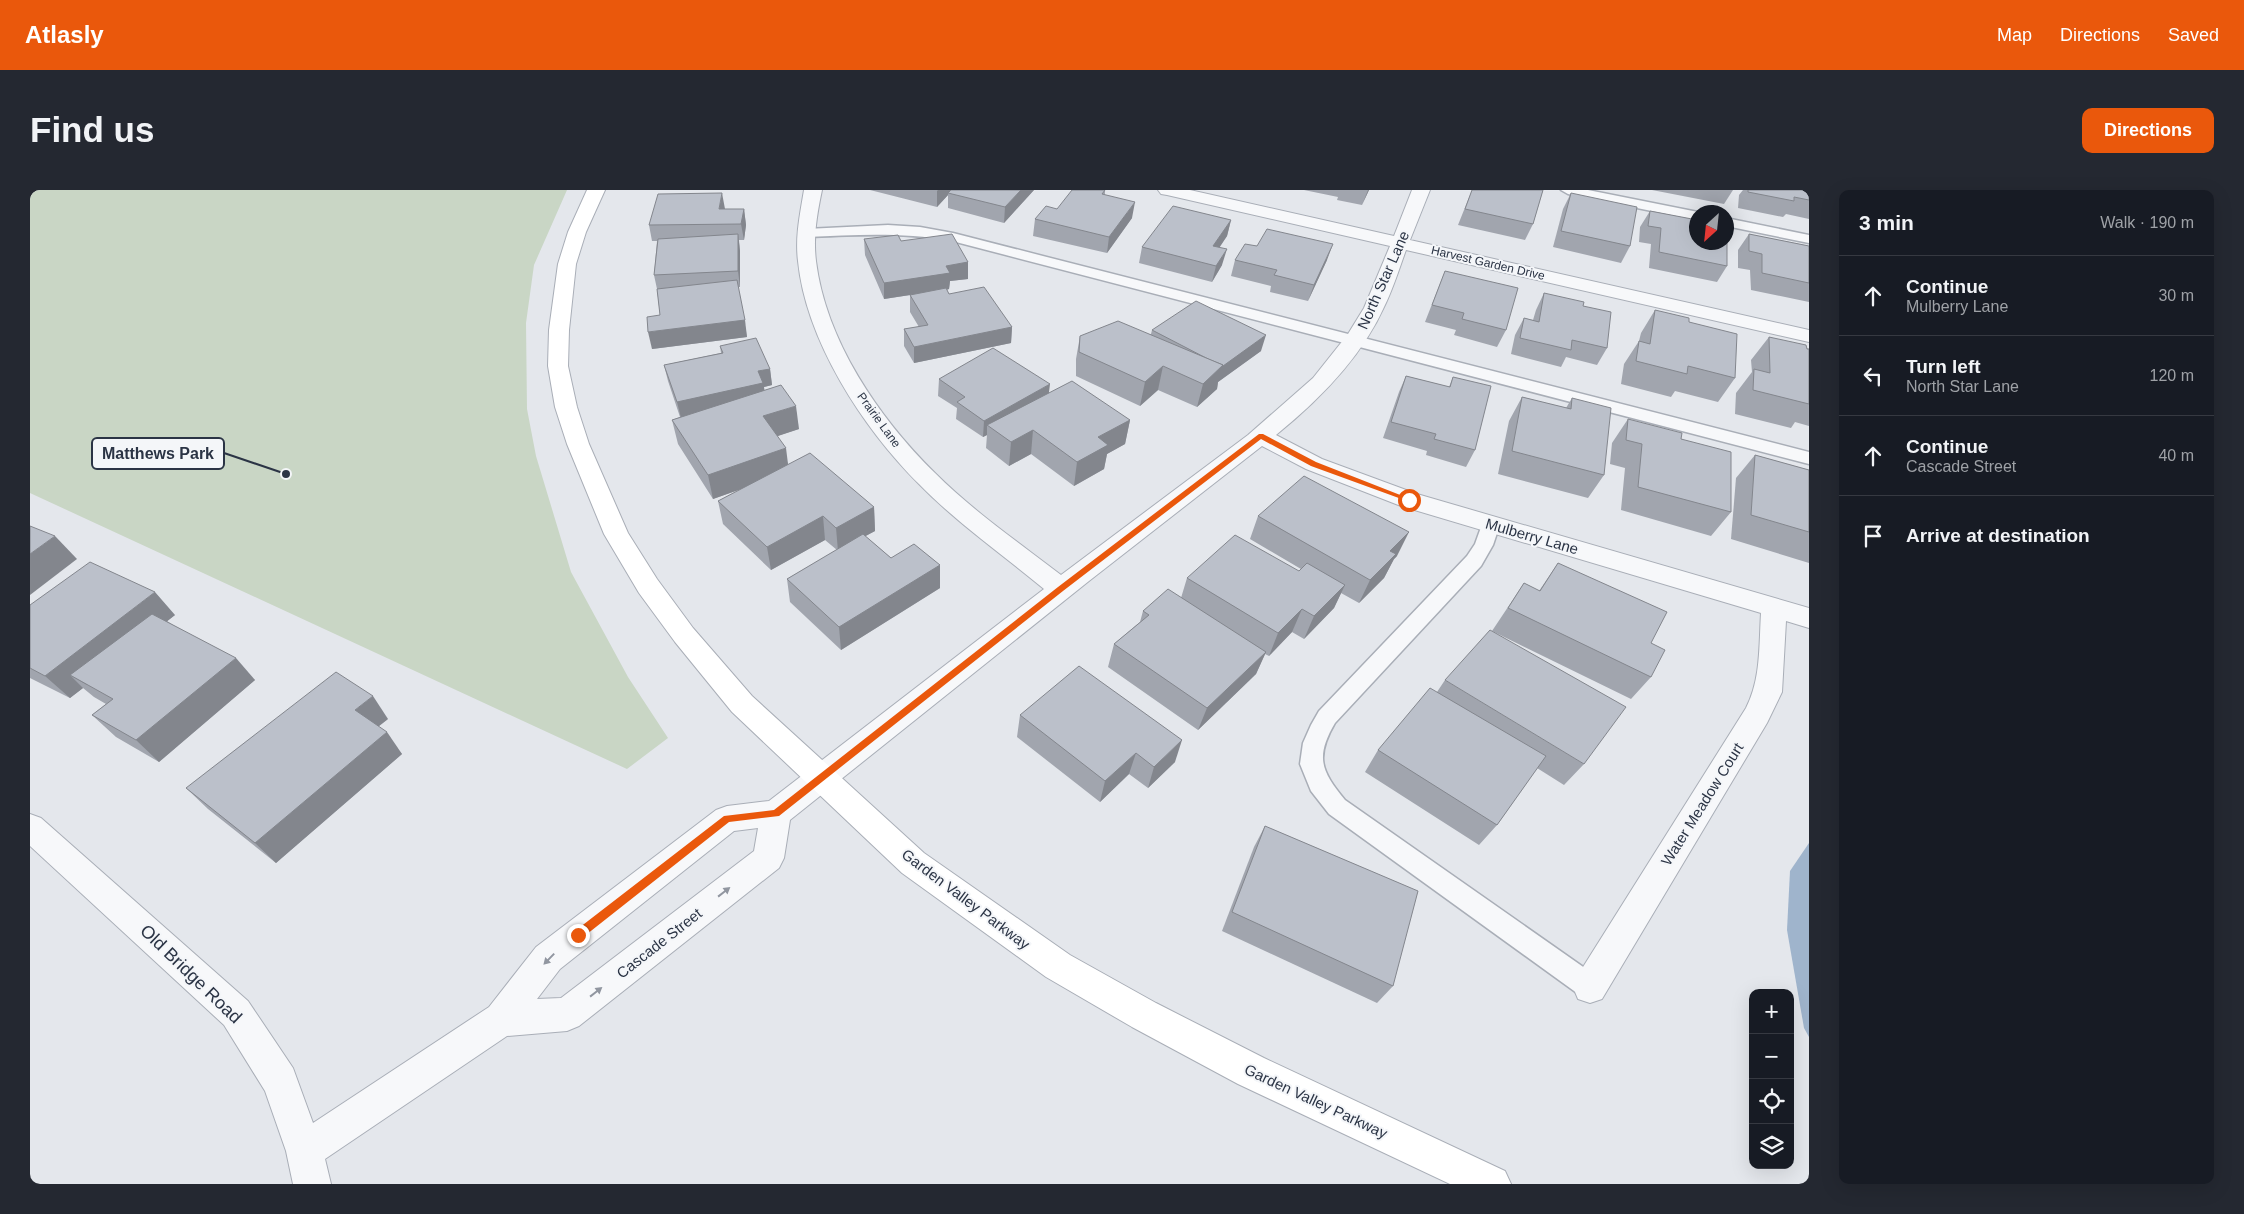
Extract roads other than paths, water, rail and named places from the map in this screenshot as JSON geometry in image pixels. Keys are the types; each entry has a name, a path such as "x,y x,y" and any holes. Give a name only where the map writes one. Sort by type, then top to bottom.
{"street":[{"name":"Garden Valley Parkway","path":"596,190 577,232 567,264 558,366 566,407 578,444 616,534 648,586 684,635 742,704 913,863 1058,966 1144,1015 1251,1071 1492,1184"},
{"name":"Prairie Lane","path":"813,190 809,200 806,233 809,268 823,327 857,390 879,422 910,461 946,496 1061,589"},
{"name":"Harvest Garden Drive","path":"1167,190 1809,336"},
{"name":"North Star Lane","path":"823,778 1061,589 1261,436 1310,395 1333,371 1355,341 1374,308 1421,190"},
{"name":"Mulberry Lane","path":"1261,436 1323,468 1409,500 1809,618"},
{"name":"Water Meadow Court","path":"1590,987 1757,715 1769,686 1774,607"},
{"path":"776,814 823,778"},
{"name":"Cascade Street","path":"308,1167 501,1020 548,958 727,819 776,814 768,858 567,1014 501,1020"},
{"name":"Old Bridge Road","path":"30,827 236,1013 280,1081 308,1167"}],"lane":[{"path":"1568,190 1689,215"},
{"path":"1734,224 1809,239"},
{"path":"806,233 888,229 920,231 953,238 1809,458"},
{"path":"1491,524 1484,545 1474,561 1327,717 1314,739 1310,763 1318,785 1337,807 1590,987"}],"water":[{"path":"1809,843 1809,1037 1804,1028 1787,930 1790,871"}],"place":[{"name":"Matthews Park","path":"286,474"}]}
